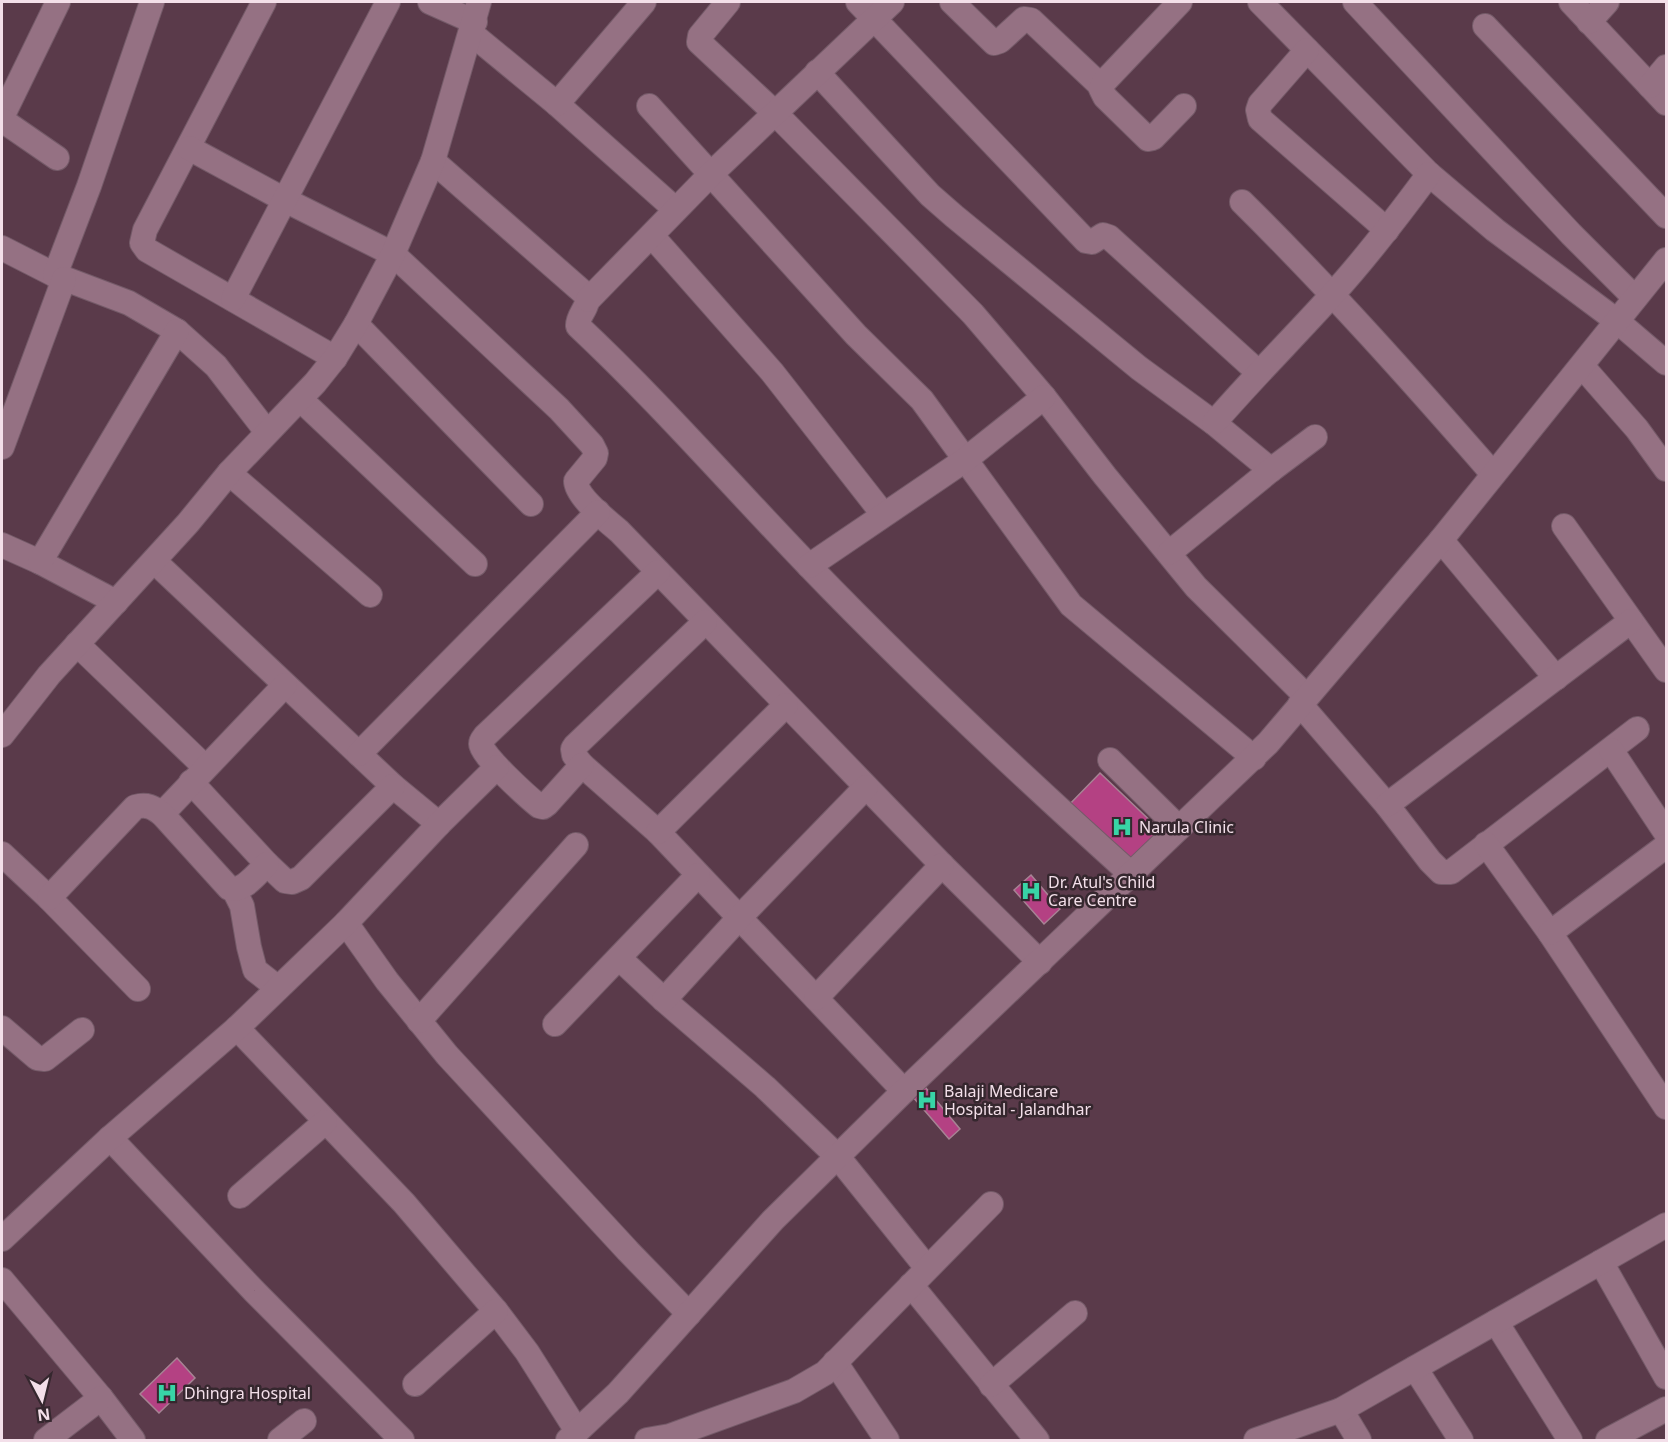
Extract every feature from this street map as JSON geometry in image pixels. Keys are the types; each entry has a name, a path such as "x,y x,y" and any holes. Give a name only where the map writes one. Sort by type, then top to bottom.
{"street":[{"path":"57,158 2,118 58,2"},
{"path":"2,447 88,186 152,2"},
{"path":"264,2 145,230 142,243 147,250 335,358"},
{"path":"233,298 388,2"},
{"path":"430,2 475,19 557,104 675,209"},
{"path":"557,104 644,2"},
{"path":"892,2 866,10 817,72 675,209 652,236 588,300 578,326 809,566 991,747 1131,874"},
{"path":"1101,86 1180,2"},
{"path":"1260,2 1429,174 1495,230 1617,321 1666,363"},
{"path":"1355,2 1571,234 1635,298"},
{"path":"1571,2 1658,95"},
{"path":"1589,22 1607,2"},
{"path":"720,4 700,36 699,42 774,112 974,314 1044,397 1169,554 1303,700 1441,872 1451,872 1637,729"},
{"path":"967,7 994,43 1000,41 1024,19 1031,20 1101,86 1105,97 1148,139 1153,138 1184,106"},
{"path":"866,10 1086,241 1092,242 1103,235 1109,237 1258,372"},
{"path":"2,735 49,675 335,358 393,254 433,161 475,19"},
{"path":"1485,26 1666,216"},
{"path":"1307,50 1260,104 1258,114 1260,119 1387,230"},
{"path":"1658,95 1666,68"},
{"path":"817,72 930,195 1139,368 1214,423 1271,471"},
{"path":"649,106 856,335 922,400 1071,604 1254,758"},
{"path":"189,147 285,200 393,254 559,409 592,445 596,453 595,458 579,476 576,484 598,512 942,865 1040,962"},
{"path":"433,161 585,294 588,300"},
{"path":"1214,423 1258,372 1332,295 1387,230 1429,174"},
{"path":"1242,202 1295,254 1429,400 1493,474"},
{"path":"652,236 772,372 883,514"},
{"path":"2,248 59,277 129,303 177,331 216,366 267,432"},
{"path":"237,1028 324,1122 404,1203 496,1311 527,1352 572,1436 618,1393 773,1220 904,1091 1254,758 1441,540 1666,260"},
{"path":"356,324 531,504"},
{"path":"40,562 177,331"},
{"path":"1581,366 1636,429 1666,469"},
{"path":"809,566 964,460 1044,397"},
{"path":"300,399 476,564"},
{"path":"1169,554 1315,437"},
{"path":"229,473 370,595"},
{"path":"359,754 598,512"},
{"path":"1564,526 1666,670"},
{"path":"1441,540 1556,678"},
{"path":"2,545 116,602"},
{"path":"154,561 393,786 439,824"},
{"path":"582,765 543,807 536,804 497,767 482,748 482,739 658,572"},
{"path":"1387,805 1630,621"},
{"path":"705,622 575,746 573,752 582,765 658,832 904,1091"},
{"path":"77,644 198,775 267,864 285,881 292,882 301,878 393,786"},
{"path":"162,814 285,685"},
{"path":"658,832 786,705"},
{"path":"1611,750 1666,833"},
{"path":"1110,760 1179,828"},
{"path":"2,1239 110,1138 237,1028 346,923 439,824 497,767"},
{"path":"664,1000 866,786"},
{"path":"49,898 135,807 148,806 162,814 229,888 234,890 242,888 267,864"},
{"path":"1486,844 1550,933 1666,1107"},
{"path":"419,1021 576,845"},
{"path":"1550,933 1666,846"},
{"path":"2,854 49,898 138,989"},
{"path":"816,998 942,865"},
{"path":"555,1024 698,875"},
{"path":"234,890 242,906 255,970 278,988"},
{"path":"346,923 387,981 474,1084 689,1314"},
{"path":"619,958 838,1156 991,1386 1037,1440"},
{"path":"2,1028 37,1058 45,1059 82,1030"},
{"path":"240,1197 324,1122"},
{"path":"110,1138 254,1291 402,1440"},
{"path":"663,1439 794,1391 825,1373 991,1204"},
{"path":"1256,1440 1341,1410 1666,1225"},
{"path":"1601,1262 1666,1377"},
{"path":"5,1294 101,1398 133,1440"},
{"path":"414,1384 496,1311"},
{"path":"991,1386 1075,1313"},
{"path":"1496,1322 1569,1440"},
{"path":"835,1362 887,1440"},
{"path":"1415,1368 1461,1440"},
{"path":"46,1440 101,1398"},
{"path":"1341,1410 1359,1440"},
{"path":"1613,1440 1666,1410"},
{"path":"280,1440 304,1421"}],"building":[{"path":"1100,773 1160,830 1126,865 1066,808"},
{"path":"1031,875 1060,909 1044,924 1014,890"},
{"path":"925,1087 960,1129 949,1139 913,1097"},
{"path":"177,1358 195,1378 159,1413 140,1394"}],"place":[{"name":"Narula Clinic","path":"1122,827"},
{"name":"Dr. Atul's Child Care Centre","path":"1031,891"},
{"name":"Balaji Medicare Hospital - Jalandhar","path":"927,1100"},
{"name":"Dhingra Hospital","path":"167,1393"}]}
